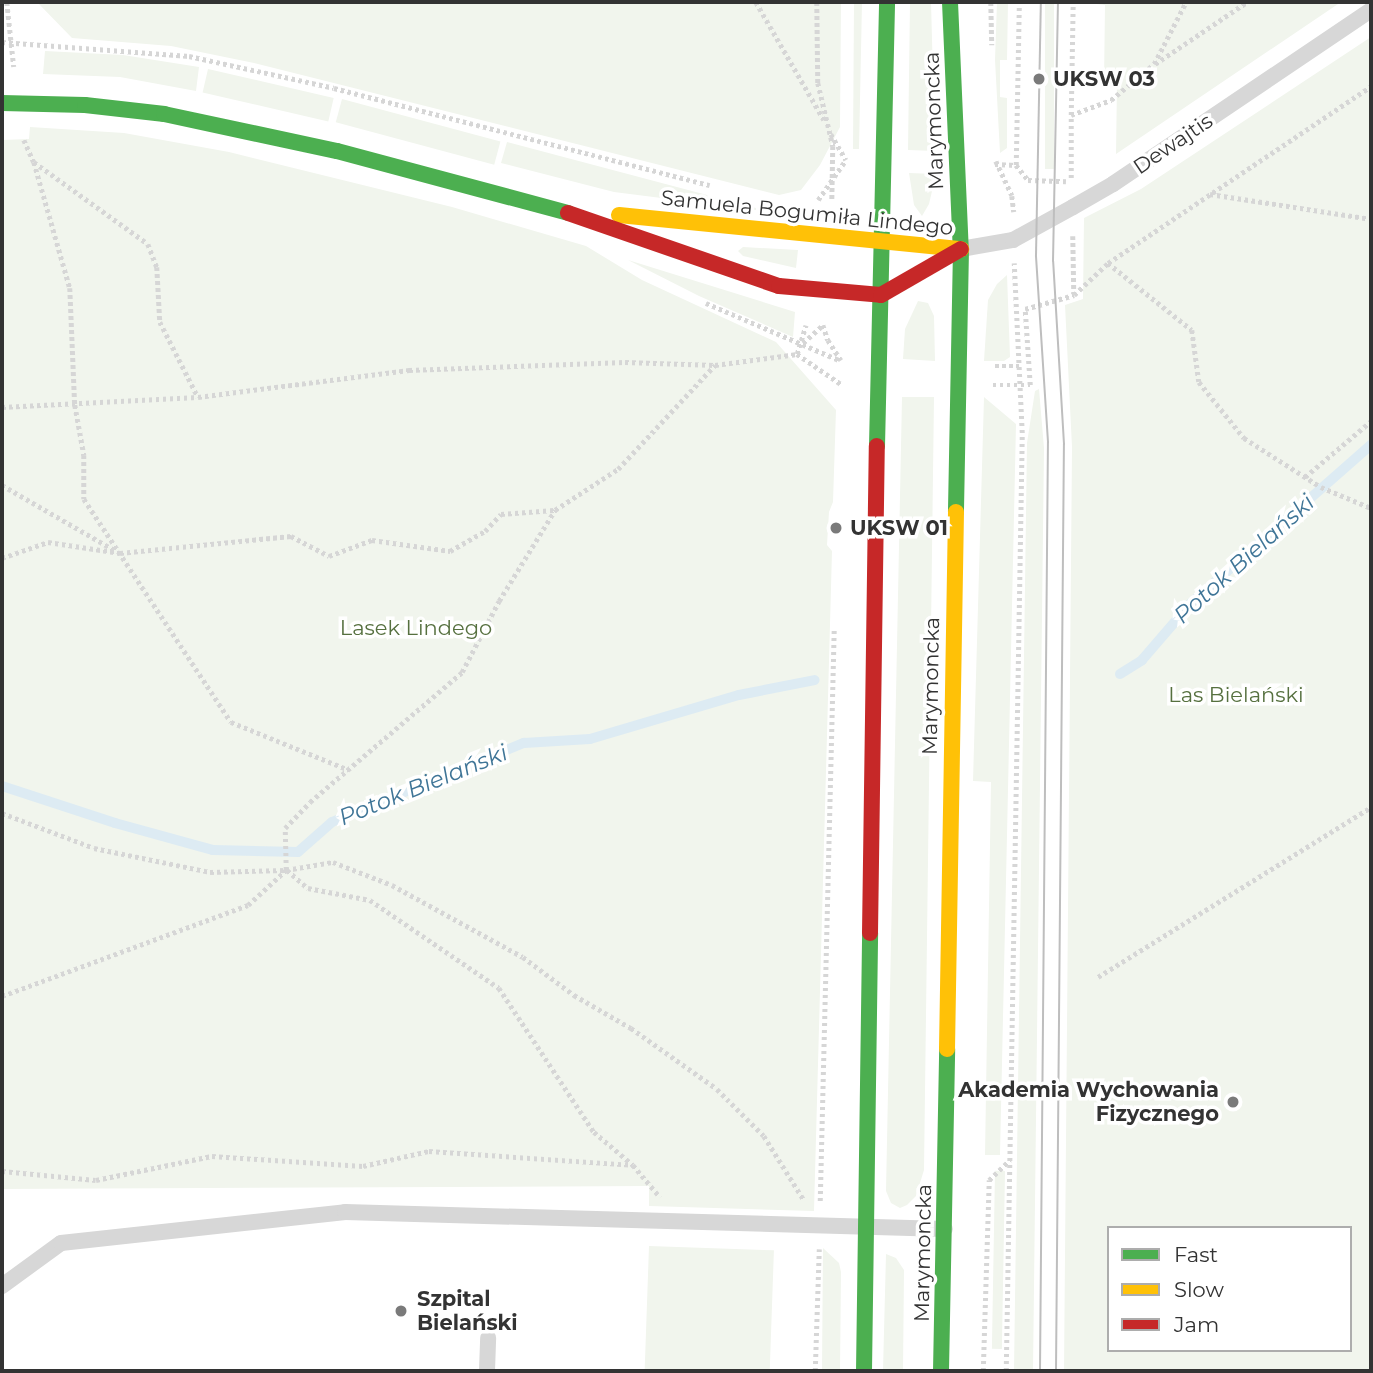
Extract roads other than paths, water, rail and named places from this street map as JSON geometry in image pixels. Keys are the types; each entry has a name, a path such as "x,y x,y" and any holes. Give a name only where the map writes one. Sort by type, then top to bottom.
{"main road":[{"path":"864,1371 887,2"},
{"name":"Marymoncka","path":"941,1371 961,248 950,2"},
{"name":"Samuela Bogumiła Lindego","path":"8,102 127,109 188,118 364,158 554,208 779,286 881,295 961,248"},
{"name":"Samuela Bogumiła Lindego","path":"554,208 961,248"}],"lane":[{"name":"Dewajtis","path":"961,248 1013,240 1113,184 1371,10"},
{"path":"2,1286 61,1243 345,1212 945,1229"},
{"path":"487,1371 488,1338"}],"waterway":[{"name":"Potok Bielański","path":"1120,674 1142,660 1191,603 1371,445"},
{"name":"Potok Bielański","path":"2,786 115,823 213,850 298,852 332,822 524,743 590,739 739,695 815,680"}],"tram line":[{"path":"1040,1371 1048,442 1036,255 1041,2"},
{"path":"1056,1371 1064,444 1053,261 1058,2"}],"place":[{"name":"UKSW 03","path":"1039,79"},
{"name":"UKSW 01","path":"836,528"},
{"name":"Akademia Wychowania Fizycznego","path":"1233,1102"},
{"name":"Szpital Bielański","path":"401,1311"}],"park label":[{"name":"Lasek Lindego","path":"416,628"},
{"name":"Las Bielański","path":"1236,695"}]}
